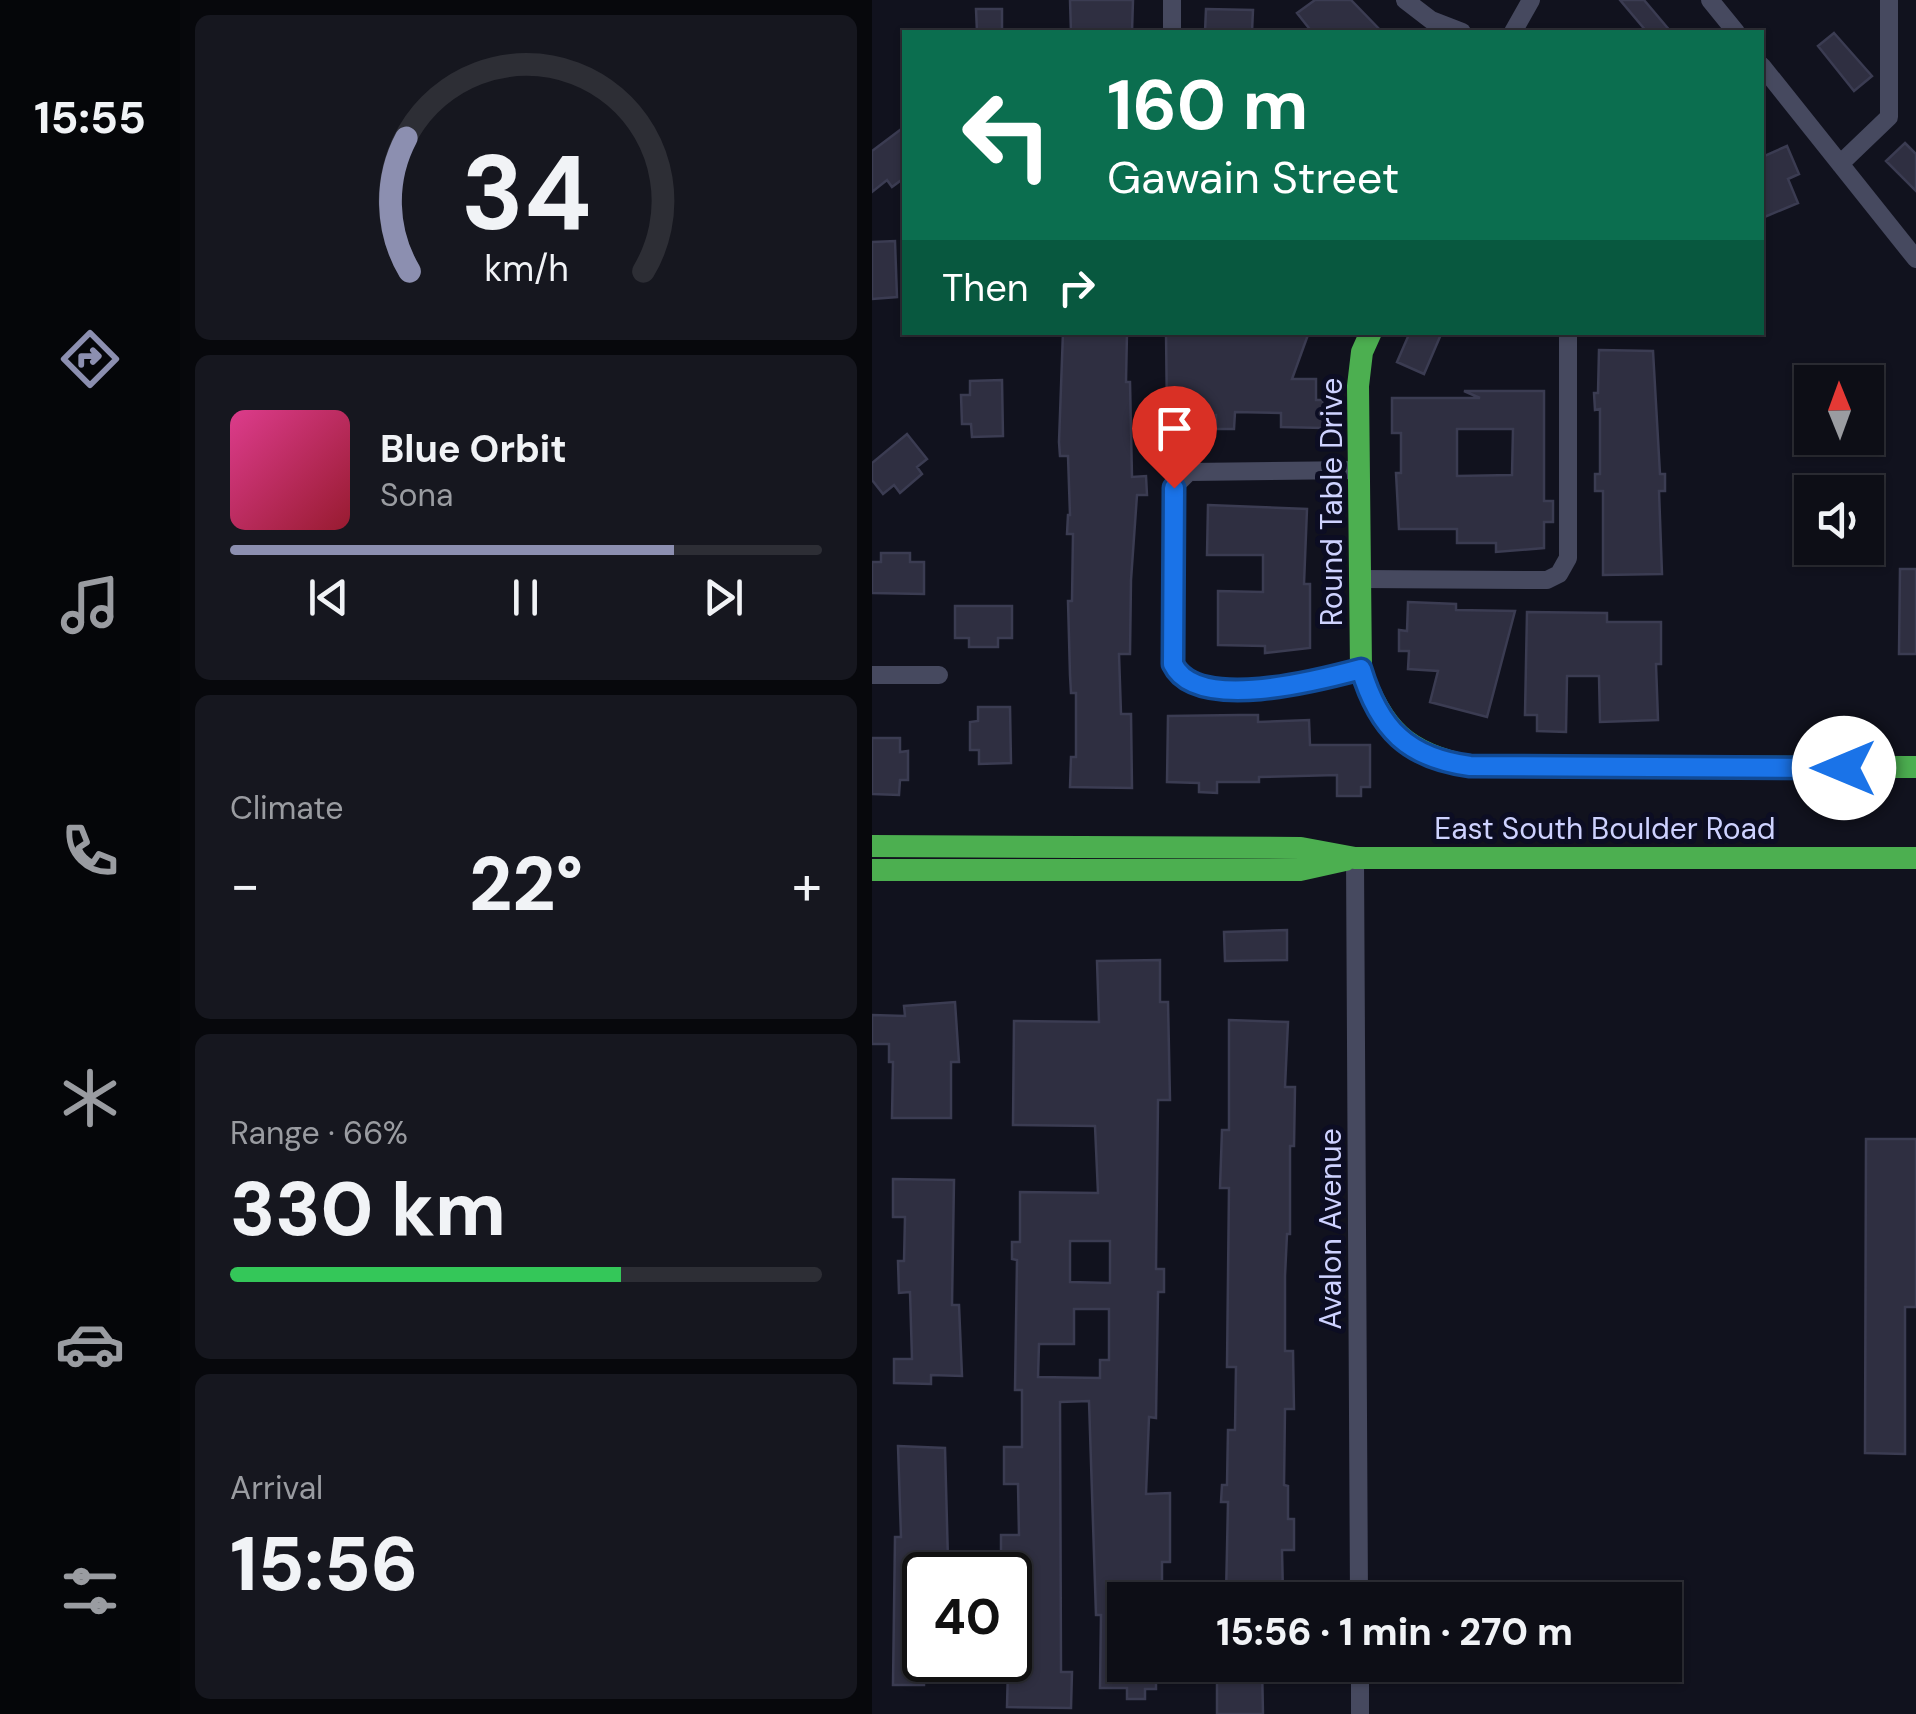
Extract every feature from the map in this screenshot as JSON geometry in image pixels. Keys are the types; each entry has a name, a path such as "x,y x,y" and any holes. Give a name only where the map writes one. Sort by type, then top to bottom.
{"main road":[{"name":"Round Table Drive","path":"1370,335 1362,352 1358,386 1361,669 1370,700 1384,723 1411,748 1444,762 1488,766 1916,767"},
{"name":"East South Boulder Road","path":"872,846 1301,848 1355,858 1916,858"},
{"name":"East South Boulder Road","path":"872,870 1300,870 1355,858"}],"street":[{"path":"1172,0 1172,30"},
{"path":"1405,0 1431,20 1457,30"},
{"path":"1514,30 1531,0"},
{"path":"1710,0 1734,30"},
{"path":"1840,164 1889,117 1889,0"},
{"path":"1764,69 1916,259"},
{"path":"1360,579 1547,580 1559,574 1568,558 1568,335"},
{"path":"1359,470 1189,472 1182,476 1174,488 1173,664 1178,676 1192,686 1260,689 1294,687 1361,669"},
{"path":"872,675 939,675"},
{"name":"Avalon Avenue","path":"1355,858 1359,1582"},
{"path":"1360,1682 1360,1714"}],"building":[{"path":"1070,0 1133,0 1132,30 1071,30"},
{"path":"1315,0 1351,0 1380,30 1310,30 1297,13"},
{"path":"1620,0 1644,0 1669,30 1645,30"},
{"path":"976,9 1002,9 1002,30 977,30"},
{"path":"1206,9 1253,10 1252,30 1205,30"},
{"path":"1834,33 1872,76 1854,91 1818,46"},
{"path":"902,128 902,180 892,187 887,180 872,192 872,151"},
{"path":"1905,143 1916,154 1916,191 1886,161"},
{"path":"1787,146 1799,174 1788,179 1798,203 1764,217 1764,156"},
{"path":"895,241 897,297 872,299 872,242"},
{"path":"1063,335 1127,335 1132,477 1146,476 1147,495 1137,495 1130,654 1119,654 1121,714 1131,714 1132,788 1070,787 1071,757 1076,757 1076,693 1071,693 1068,601 1072,601 1073,534 1067,534 1068,456 1060,456"},
{"path":"1166,335 1308,335 1292,379 1316,379 1316,400 1323,400 1323,428 1281,427 1281,413 1235,412 1234,429 1216,429 1216,415 1167,415"},
{"path":"1409,335 1441,335 1424,374 1397,362"},
{"path":"1599,350 1653,351 1660,474 1665,474 1665,491 1659,491 1662,574 1603,575 1603,491 1595,491 1595,474 1600,474 1600,409 1595,410 1594,393 1598,393"},
{"path":"1002,380 1003,436 972,437 971,424 962,424 961,395 970,395 970,381"},
{"path":"1464,391 1544,391 1544,501 1553,501 1553,522 1544,522 1544,548 1496,552 1496,543 1457,543 1457,529 1399,529 1396,473 1401,473 1401,433 1392,433 1392,398 1480,398","holes":["1457,429 1513,429 1512,475 1457,476"]},
{"path":"907,434 927,459 917,467 922,474 900,493 894,485 883,494 872,480 872,463"},
{"path":"1208,505 1307,509 1304,584 1310,584 1310,648 1265,653 1265,646 1218,645 1218,591 1263,592 1263,555 1207,555"},
{"path":"881,553 910,553 910,562 924,562 924,594 872,593 872,562 881,562"},
{"path":"1900,569 1916,569 1916,654 1899,654"},
{"path":"1408,602 1456,604 1456,610 1515,611 1487,717 1430,702 1438,671 1408,669 1409,651 1399,651 1399,630 1407,631"},
{"path":"955,606 1012,606 1012,638 998,638 998,647 969,647 969,638 955,638"},
{"path":"1527,612 1607,613 1607,622 1661,622 1661,664 1656,664 1658,720 1600,722 1599,676 1567,676 1566,732 1537,731 1537,715 1525,715"},
{"path":"978,707 1010,707 1011,763 979,764 979,750 970,750 970,722 978,721"},
{"path":"1258,715 1258,722 1309,720 1310,745 1370,745 1370,787 1361,787 1361,796 1337,796 1337,775 1217,782 1217,793 1199,792 1199,783 1167,782 1168,716"},
{"path":"872,738 900,738 900,752 908,751 908,780 900,780 899,795 872,794"},
{"path":"1287,930 1287,960 1225,961 1224,932"},
{"path":"1160,960 1160,1002 1168,1002 1170,1100 1158,1100 1156,1269 1164,1269 1164,1292 1158,1292 1156,1418 1149,1417 1146,1494 1170,1493 1170,1562 1162,1562 1162,1582 1107,1582 1107,1682 1156,1682 1156,1689 1145,1689 1145,1699 1127,1699 1127,1688 1100,1688 1101,1615 1096,1615 1089,1401 1060,1402 1061,1672 1072,1672 1071,1708 1007,1707 1008,1682 1032,1682 1032,1552 1001,1552 1001,1535 1019,1535 1018,1484 1004,1484 1004,1447 1022,1447 1022,1390 1015,1390 1017,1260 1012,1259 1012,1242 1020,1242 1020,1192 1098,1193 1095,1126 1013,1125 1014,1021 1099,1022 1097,961","holes":["1070,1241 1110,1241 1110,1283 1070,1282","1074,1309 1109,1309 1109,1360 1100,1360 1100,1378 1038,1377 1039,1344 1074,1344"]},
{"path":"955,1002 959,1062 951,1062 951,1118 892,1118 893,1062 889,1062 889,1044 872,1044 872,1015 905,1016 904,1006"},
{"path":"1229,1020 1288,1022 1285,1087 1295,1087 1285,1351 1293,1351 1294,1409 1285,1409 1284,1485 1288,1486 1288,1519 1294,1519 1294,1550 1282,1550 1283,1582 1226,1582 1228,1502 1221,1502 1222,1485 1227,1485 1228,1430 1235,1430 1236,1367 1227,1367 1229,1188 1220,1188 1222,1130 1229,1130"},
{"path":"1866,1139 1916,1139 1916,1307 1905,1307 1905,1454 1865,1453"},
{"path":"893,1179 954,1180 952,1305 959,1305 962,1376 931,1375 931,1384 894,1383 894,1359 912,1359 910,1292 899,1293 898,1261 904,1261 905,1217 893,1217"},
{"path":"898,1446 945,1448 948,1552 902,1552 902,1682 924,1685 893,1685 895,1537 901,1537"},
{"path":"1217,1682 1262,1682 1263,1714 1217,1714"}],"traffic: fast":[{"path":"1370,335 1362,352 1358,386 1361,669 1378,708 1400,736 1429,754 1470,766 1916,767"},
{"path":"872,846 1301,848 1355,858 1916,858"},
{"path":"872,870 1300,870 1345,860"}],"route":[{"path":"1174,488 1173,664 1178,676 1192,686 1294,687 1361,669 1370,700 1384,723 1411,748 1444,762 1470,766 1844,768"}]}
